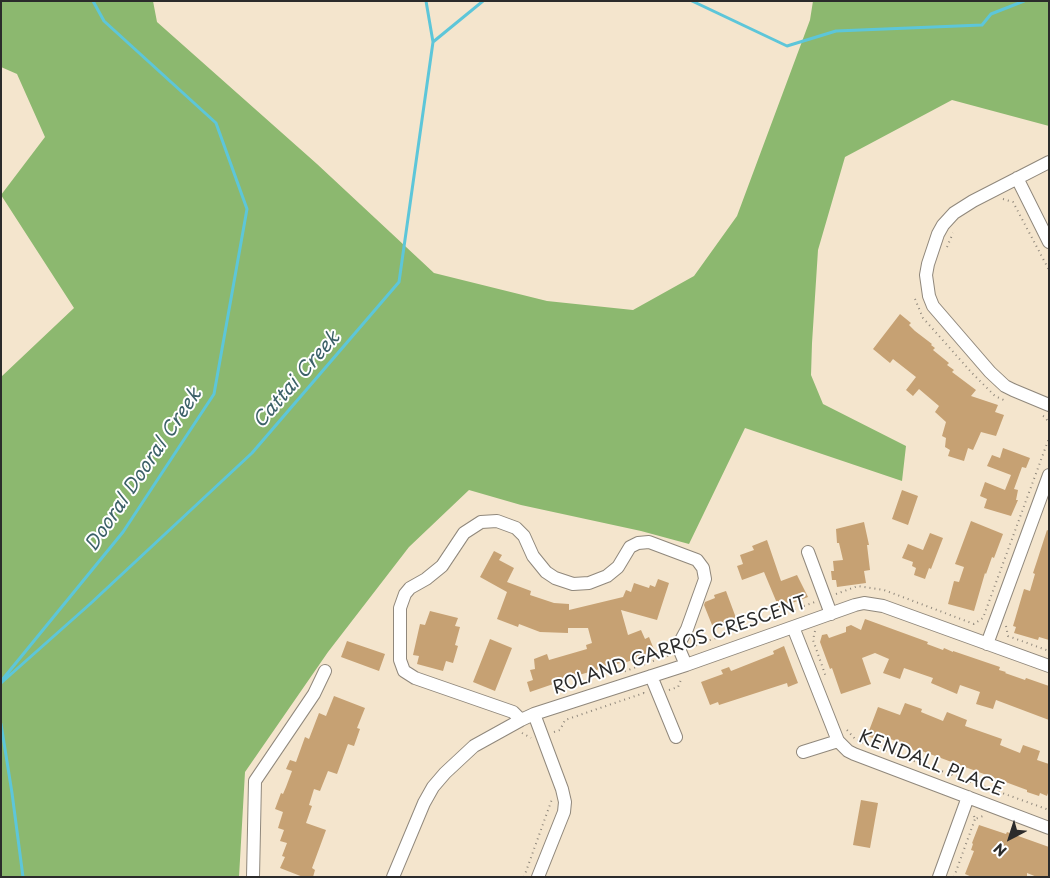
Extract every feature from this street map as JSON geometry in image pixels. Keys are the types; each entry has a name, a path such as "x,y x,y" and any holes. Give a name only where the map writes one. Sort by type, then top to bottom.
{"street":[{"path":"1049,162 973,201 948,219 938,234 928,264 927,286 931,301 940,316 997,379 1013,390 1049,405"},
{"path":"1017,178 1049,242"},
{"path":"987,644 1049,475"},
{"path":"521,726 513,712 415,678 404,671 400,660 400,608 405,594 410,588 442,566 464,533 481,522 497,521 516,528 524,536 533,556 546,572 555,578 573,584 589,583 608,576 618,567 630,547 638,543 649,542 697,560 703,568 705,579 687,629 680,642 680,652 686,665"},
{"path":"808,552 831,614"},
{"name":"ROLAND GARROS CRESCENT","path":"393,877 424,803 433,787 474,746 521,726 534,714 686,665 864,603 873,603 1049,666"},
{"path":"793,627 838,741"},
{"path":"253,877 255,781 314,694 325,671"},
{"path":"651,676 676,738"},
{"path":"534,714 565,802 564,812 538,877"},
{"name":"KENDALL PLACE","path":"803,752 838,741 854,754 1049,828"},
{"path":"939,877 968,797"}],"path":[{"path":"996,203 1004,198 1014,202 1049,270"},
{"path":"946,249 953,232"},
{"path":"1006,626 1008,636 1049,651"},
{"path":"816,628 813,640 828,683"},
{"path":"521,726 532,739 560,730 565,720 644,693 650,696 658,694 678,687 681,680"},
{"path":"843,726 856,740 1049,810"},
{"path":"524,877 552,800 552,795"},
{"path":"954,877 975,819"}],"green space":[{"path":"1,1 153,1 157,22 317,164 434,273 547,301 633,310 694,276 737,216 810,20 813,1 1049,1 1049,126 952,100 845,157 818,250 811,375 823,404 906,446 902,481 745,428 689,544 641,531 521,505 469,490 409,547 328,652 245,772 239,877 1,877 1,377 74,308 1,195 45,137 17,74 1,67"}],"building":[{"path":"900,314 911,323 909,325 915,331 932,344 935,348 933,350 949,363 947,365 954,370 952,372 976,390 971,396 998,405 995,412 1004,415 996,436 981,432 973,450 968,448 964,461 948,456 950,450 945,447 946,438 942,436 946,422 935,412 939,406 919,389 913,396 906,390 916,377 893,359 890,363 873,349"},
{"path":"1003,448 1030,458 1026,468 1022,467 1014,489 1018,490 1016,500 1018,500 1011,516 984,508 987,499 980,496 985,482 1005,490 1011,475 987,466 992,455 1000,458"},
{"path":"902,490 918,496 908,525 892,519"},
{"path":"971,521 1003,534 994,558 992,557 985,573 974,611 948,604 954,581 959,582 964,567 955,564"},
{"path":"864,522 869,545 867,545 870,570 864,571 866,583 837,587 836,580 832,580 831,571 834,571 833,561 843,560 839,543 837,543 836,529"},
{"path":"1047,530 1049,531 1049,640 1039,637 1038,640 1014,633 1016,627 1013,626 1024,589 1030,591 1035,574 1033,573"},
{"path":"930,533 943,538 925,579 914,575 916,568 912,566 913,562 902,558 908,544 923,550"},
{"path":"767,540 781,581 797,575 808,597 779,608 764,572 742,580 737,566 743,564 740,555 754,550 752,546"},
{"path":"494,551 502,555 499,560 514,568 507,582 531,591 530,595 554,603 569,604 569,610 623,597 626,590 631,592 634,583 649,588 650,585 655,587 658,579 669,583 657,620 621,610 628,635 641,630 645,639 649,637 655,652 624,663 558,681 530,692 527,682 533,680 530,670 535,669 534,659 547,654 549,660 587,649 586,645 592,643 588,628 568,628 568,633 540,632 519,624 518,627 497,619 507,592 480,577"},
{"path":"726,591 736,618 714,630 704,605 705,602 715,598 714,595"},
{"path":"430,611 458,618 455,626 460,627 455,645 458,646 453,663 446,661 443,671 417,664 419,656 413,655 420,624 425,625"},
{"path":"865,619 928,642 927,644 943,650 944,648 1000,667 999,670 1005,673 1049,686 1049,720 996,700 993,709 976,704 980,692 960,685 957,694 931,683 933,678 904,668 900,679 883,673 889,659 875,653 862,658 871,684 841,694 820,642 822,635 827,634 829,638 846,632 846,627 851,625 861,630"},
{"path":"490,639 512,648 495,691 473,682"},
{"path":"347,641 385,654 379,671 341,657"},
{"path":"784,646 798,683 788,687 787,683 719,705 718,702 710,705 701,682 723,674 721,670 729,667 731,671 774,654 773,651"},
{"path":"334,696 365,708 357,728 360,729 354,746 348,744 337,774 328,771 320,791 314,789 309,805 312,806 306,823 326,830 312,868 315,870 313,877 303,877 280,868 285,857 282,856 287,843 280,841 284,830 278,828 283,812 275,809 292,771 286,769 290,760 296,762 305,737 309,739 319,713 326,716"},
{"path":"905,703 922,709 921,712 943,721 947,712 967,720 965,726 1002,739 1000,745 1020,753 1023,745 1040,751 1037,760 1049,764 1049,790 1047,796 1040,793 1039,796 1027,792 1027,790 922,751 921,753 880,735 878,740 867,736 878,707 900,715"},
{"path":"861,800 878,803 870,848 853,845"},
{"path":"979,825 1006,834 1007,832 1049,847 1049,877 1037,877 1027,873 1027,877 972,877 965,874 974,851 971,850 972,843"}],"waterway":[{"name":"Dooral Dooral Creek","path":"2,680 123,532 214,394 247,209 216,123 104,21 93,1"},
{"name":"Cattai Creek","path":"1,683 90,604 252,453 399,282 433,42 426,1"},
{"path":"433,42 483,1"},
{"path":"692,1 787,46 836,31 982,25 991,14 1024,1"},
{"name":"Cattai Creek","path":"1,724 23,877"}]}
